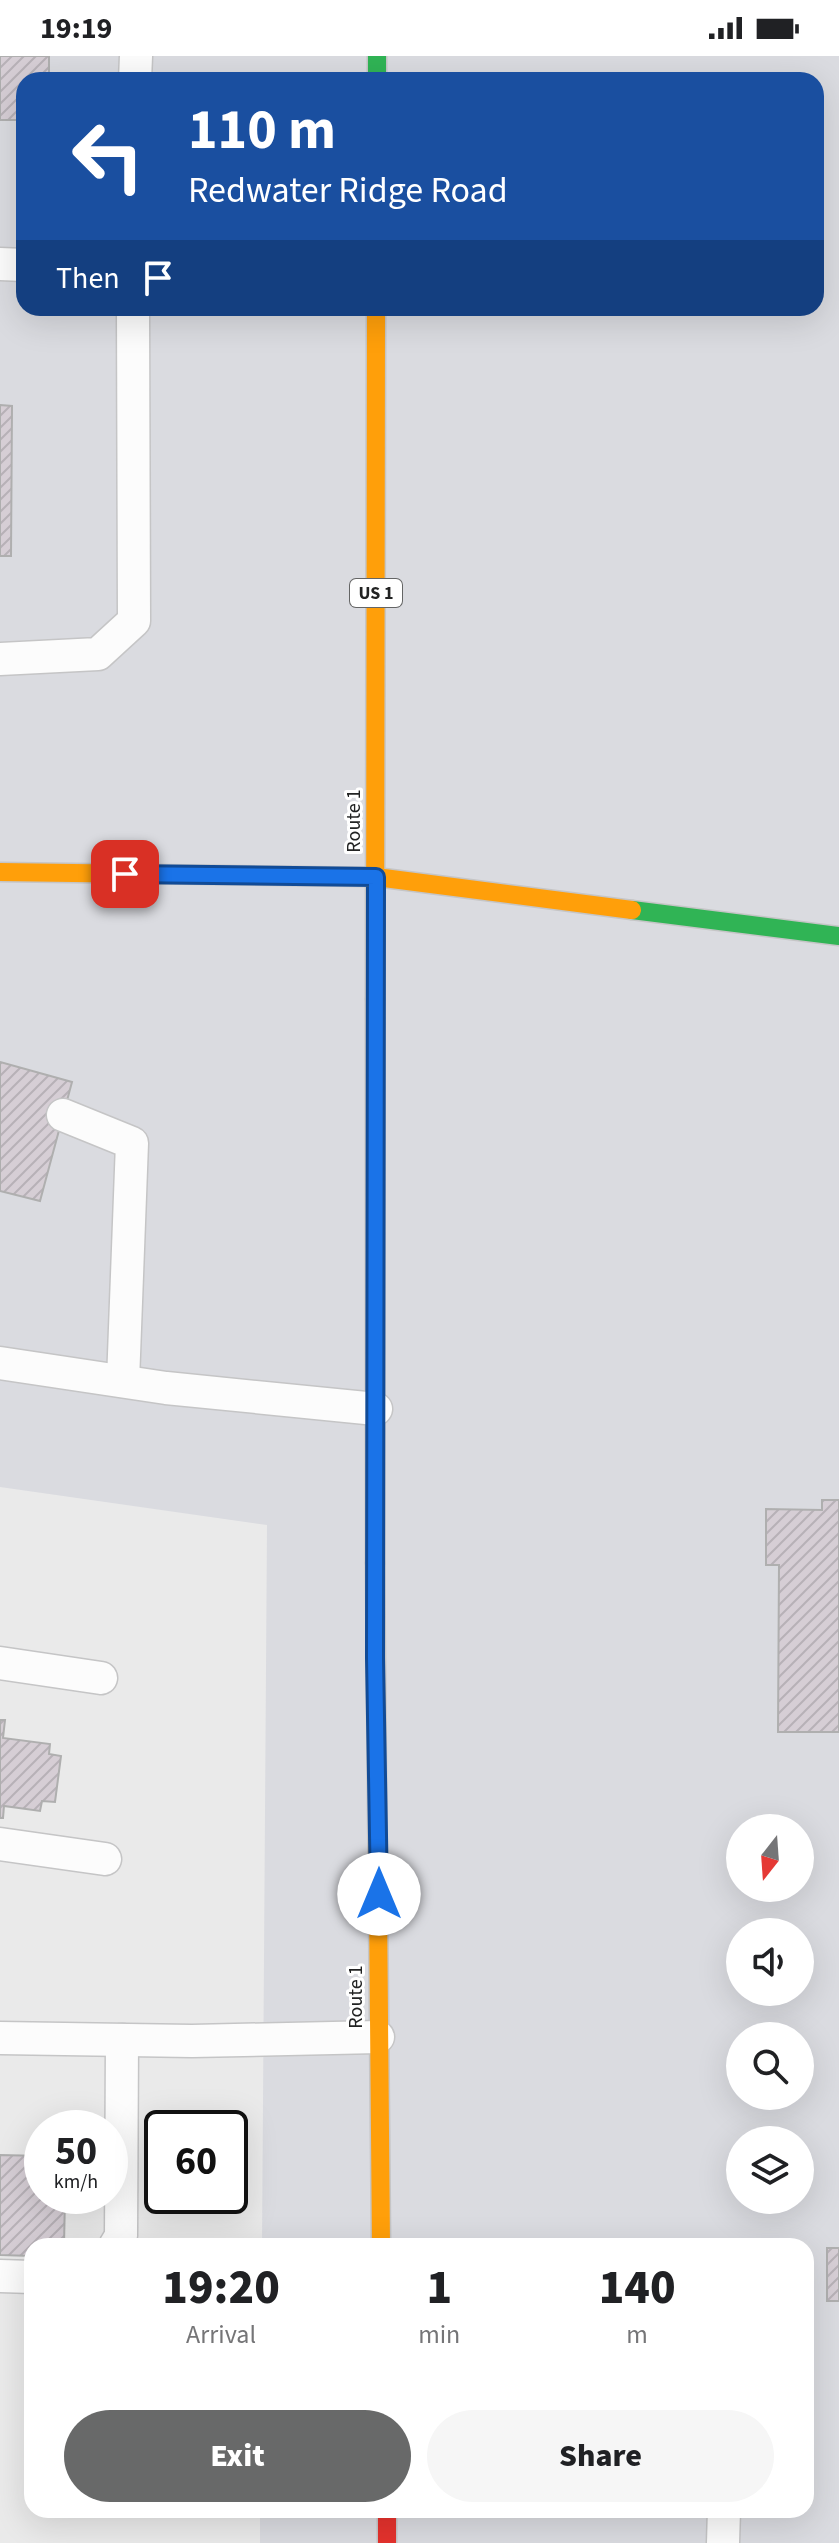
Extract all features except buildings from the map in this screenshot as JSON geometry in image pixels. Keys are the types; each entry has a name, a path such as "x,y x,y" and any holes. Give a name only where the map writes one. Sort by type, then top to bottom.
{"main road":[{"name":"Route 1","path":"376,316 375,1671 379,1808 377,2126 381,2238"},
{"path":"0,872 376,877 839,936"},
{"path":"387,2518 387,2543"}],"lane":[{"path":"0,659 98,654 134,621 133,316"},
{"path":"63,1115 132,1143 123,1381"},
{"path":"0,1363 166,1388 376,1409"},
{"path":"0,1663 101,1678"},
{"path":"0,1844 105,1859"},
{"path":"0,2038 378,2037"},
{"path":"120,2238 122,2040"},
{"path":"0,2276 24,2277"},
{"path":"723,2543 724,2518"}],"shaded area":[{"path":"0,56 839,56 839,2543 260,2543 260,2518 814,2518 814,2238 262,2238 267,1525 0,1487"}],"traffic: fast":[{"path":"377,56 377,72"},
{"path":"632,910 839,936"},
{"path":"375,999 375,1563"}],"traffic: slow":[{"path":"375,999 376,316"},
{"path":"0,872 376,877 632,910"},
{"path":"375,1563 381,2238"}],"traffic: jam":[{"path":"387,2518 387,2543"}],"route":[{"path":"125,874 376,877 375,1686 379,1894"}]}
